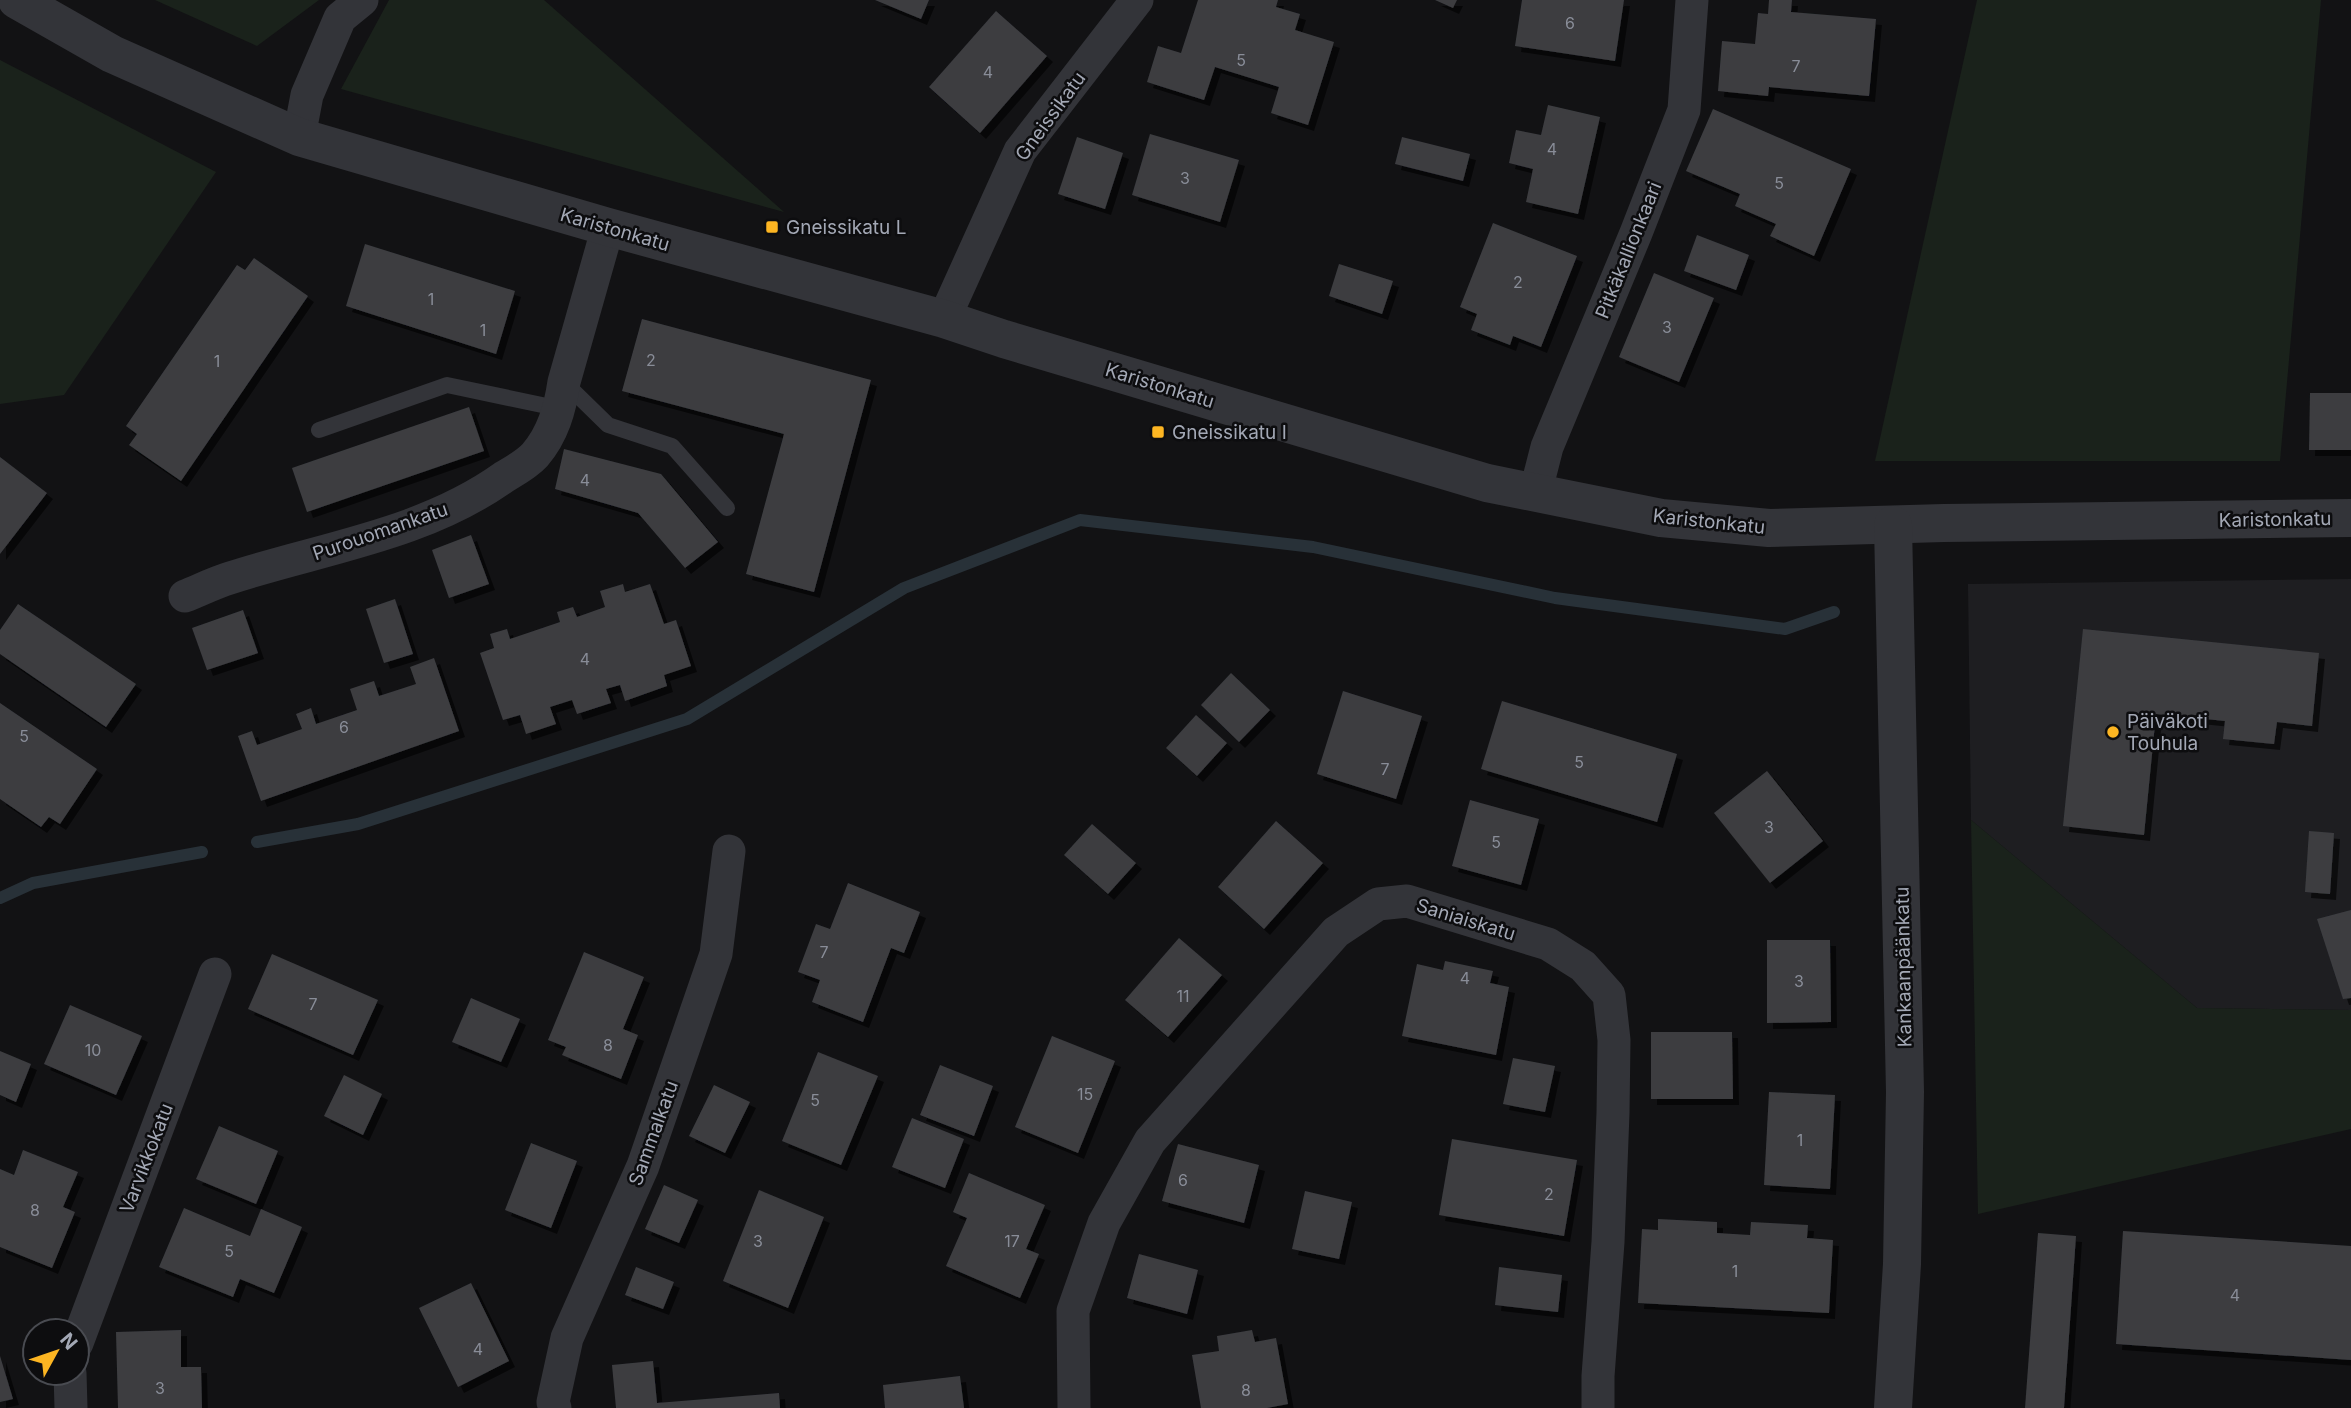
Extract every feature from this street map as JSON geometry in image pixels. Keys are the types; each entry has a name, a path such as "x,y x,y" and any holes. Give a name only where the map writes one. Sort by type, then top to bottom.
{"street":[{"name":"Karistonkatu","path":"17,0 112,54 299,137 608,227 944,319 1460,475 1535,494 1661,519 1769,528 2351,518"},
{"path":"299,137 307,95 340,18 362,0"},
{"name":"Gneissikatu","path":"944,319 1020,151 1136,0"},
{"name":"Pitkäkallionkaari","path":"1535,494 1547,447 1684,110 1692,0"},
{"name":"Purouomankatu","path":"185,596 229,578 416,523 485,491 534,456 556,420 608,227"},
{"name":"Kankaanpäänkatu","path":"1893,526 1905,1092 1902,1264 1894,1408"},
{"name":"Sammalkatu","path":"555,1408 553,1402 567,1338 643,1166 716,954 729,851"},
{"name":"Saniaiskatu","path":"1074,1408 1073,1311 1104,1223 1150,1141 1336,932 1378,904 1407,901 1548,944 1583,966 1609,995 1614,1040 1613,1113 1598,1408"},
{"name":"Varvikkokatu","path":"87,1317 215,974"},
{"path":"71,1387 72,1408"}],"lane":[{"path":"319,430 447,386 562,395 608,425 671,446 727,508"}],"shaded area":[{"path":"155,0 319,0 257,46"},
{"path":"389,0 544,0 784,212 341,89"},
{"path":"1977,0 2321,0 2280,461 1875,461"},
{"path":"0,60 216,172 64,395 0,404"},
{"path":"2351,579 2351,1010 2197,1008 1971,820 1968,584"},
{"path":"1971,820 2197,1008 2351,1010 2351,1129 1978,1214"}],"building":[{"path":"875,0 929,0 921,19"},
{"path":"1198,0 1278,0 1276,7 1300,14 1295,30 1334,42 1308,125 1271,113 1279,87 1215,67 1204,100 1147,82 1158,46 1181,53"},
{"path":"1435,0 1457,0 1453,8"},
{"path":"1522,0 1624,0 1615,61 1515,46"},
{"path":"1769,0 1792,0 1791,12 1876,19 1869,96 1769,87 1768,96 1718,91 1722,41 1755,44 1758,13 1768,14"},
{"path":"996,11 1047,56 980,133 929,87"},
{"path":"1548,105 1600,117 1578,214 1526,202 1533,169 1509,163 1516,130 1541,135"},
{"path":"1713,109 1851,169 1814,256 1770,236 1776,224 1735,206 1740,194 1686,171"},
{"path":"1150,134 1239,160 1220,222 1132,195"},
{"path":"1077,137 1123,153 1105,209 1058,194"},
{"path":"1402,137 1470,154 1463,181 1395,164"},
{"path":"1493,223 1577,256 1541,347 1513,336 1510,345 1471,330 1477,314 1460,307"},
{"path":"1697,235 1749,255 1736,290 1684,271"},
{"path":"365,244 515,291 496,354 346,306"},
{"path":"254,258 308,296 181,481 129,445 137,434 126,426 237,265 245,270"},
{"path":"1339,264 1393,281 1382,314 1329,296"},
{"path":"1654,273 1714,298 1679,382 1619,357"},
{"path":"642,319 871,380 814,592 746,574 784,434 622,391"},
{"path":"2310,393 2351,393 2351,450 2309,450"},
{"path":"469,407 484,451 307,512 292,468"},
{"path":"564,449 661,474 718,542 685,568 638,513 555,489"},
{"path":"0,457 47,493 0,554"},
{"path":"471,535 489,584 449,598 432,550"},
{"path":"623,584 625,592 650,584 664,624 676,620 691,666 664,675 667,686 625,701 620,685 606,689 611,703 577,714 572,700 550,707 556,724 526,734 520,715 503,720 480,653 494,648 490,634 507,629 510,639 560,622 557,612 573,607 577,617 605,607 600,591"},
{"path":"395,599 413,654 384,663 366,609"},
{"path":"18,604 136,684 106,727 0,654 0,630"},
{"path":"243,610 258,653 207,670 192,628"},
{"name":"Päiväkoti Touhula","path":"2083,629 2319,653 2312,726 2277,722 2274,744 2223,739 2225,721 2156,714 2144,835 2063,826"},
{"path":"434,658 459,731 261,801 238,736 252,731 257,745 302,729 296,714 311,708 316,724 357,710 350,689 374,681 379,696 416,684 410,667"},
{"path":"1231,673 1270,710 1239,742 1201,705"},
{"path":"1343,691 1422,716 1396,799 1317,774"},
{"path":"1502,701 1677,754 1657,822 1481,769"},
{"path":"0,703 97,769 60,824 49,817 41,827 0,799"},
{"path":"1196,715 1227,743 1197,776 1166,748"},
{"path":"1767,771 1823,841 1770,883 1714,813"},
{"path":"1470,800 1539,819 1521,885 1452,866"},
{"path":"1276,821 1323,863 1264,929 1218,887"},
{"path":"1092,824 1136,863 1108,894 1064,855"},
{"path":"2309,831 2334,833 2330,894 2305,892"},
{"path":"848,883 920,912 904,953 891,948 863,1022 812,1002 820,980 798,972 816,924 830,929"},
{"path":"2351,910 2351,998 2343,999 2317,919"},
{"path":"1179,938 1222,975 1168,1037 1125,1000"},
{"path":"1767,940 1830,940 1831,1022 1767,1023"},
{"path":"584,952 644,977 623,1029 638,1035 621,1079 562,1055 566,1047 548,1040"},
{"path":"272,954 378,1000 353,1055 248,1009"},
{"path":"1445,961 1493,971 1490,983 1509,987 1496,1055 1402,1036 1417,964 1443,970"},
{"path":"471,998 520,1019 501,1062 452,1042"},
{"path":"70,1005 142,1036 116,1095 44,1064"},
{"path":"1651,1032 1732,1032 1733,1099 1651,1099"},
{"path":"1052,1036 1115,1061 1078,1153 1015,1127"},
{"path":"0,1051 31,1064 16,1102 0,1095"},
{"path":"818,1052 878,1076 841,1165 782,1141"},
{"path":"1513,1058 1555,1066 1545,1112 1503,1104"},
{"path":"940,1065 993,1086 974,1136 920,1115"},
{"path":"344,1075 382,1094 363,1135 324,1116"},
{"path":"714,1085 750,1102 725,1153 689,1136"},
{"path":"1769,1092 1835,1095 1830,1189 1764,1185"},
{"path":"912,1118 964,1139 945,1188 892,1167"},
{"path":"219,1126 278,1151 256,1204 196,1179"},
{"path":"1452,1139 1577,1160 1564,1236 1439,1215"},
{"path":"531,1143 577,1161 551,1228 505,1210"},
{"path":"1178,1144 1259,1165 1244,1223 1162,1201"},
{"path":"23,1150 78,1172 63,1207 75,1212 52,1268 0,1247 0,1169 14,1175"},
{"path":"969,1173 1045,1205 1026,1249 1039,1254 1020,1298 946,1266 967,1218 953,1212"},
{"path":"664,1185 698,1200 679,1243 645,1229"},
{"path":"759,1190 824,1217 788,1308 723,1281"},
{"path":"1305,1191 1352,1202 1339,1259 1292,1249"},
{"path":"184,1208 250,1236 261,1209 302,1227 274,1293 240,1279 233,1297 159,1267"},
{"path":"1658,1219 1717,1222 1717,1233 1750,1235 1751,1222 1808,1225 1807,1238 1833,1240 1829,1313 1638,1303 1642,1229 1658,1230"},
{"path":"2123,1231 2351,1246 2351,1360 2116,1344"},
{"path":"2038,1233 2076,1236 2064,1408 2025,1408"},
{"path":"1139,1254 1198,1270 1187,1314 1127,1298"},
{"path":"636,1267 674,1282 663,1309 625,1295"},
{"path":"1499,1267 1562,1275 1558,1312 1495,1305"},
{"path":"471,1283 509,1361 458,1387 419,1308"},
{"path":"181,1330 181,1367 201,1367 202,1408 118,1408 116,1332"},
{"path":"1252,1330 1255,1342 1276,1338 1288,1404 1267,1408 1201,1408 1192,1355 1219,1351 1217,1336"},
{"path":"0,1356 13,1399 0,1402"},
{"path":"653,1361 657,1403 779,1393 780,1408 616,1408 612,1365"},
{"path":"960,1376 964,1408 885,1408 883,1385"}],"waterway":[{"path":"257,842 358,824 687,719 904,588 1080,520 1313,547 1555,598 1785,629 1834,612"},
{"path":"0,898 33,883 202,852"}],"place":[{"name":"Gneissikatu L","path":"772,227"},
{"name":"Gneissikatu I","path":"1158,432"},
{"name":"Päiväkoti Touhula","path":"2113,732"}]}
